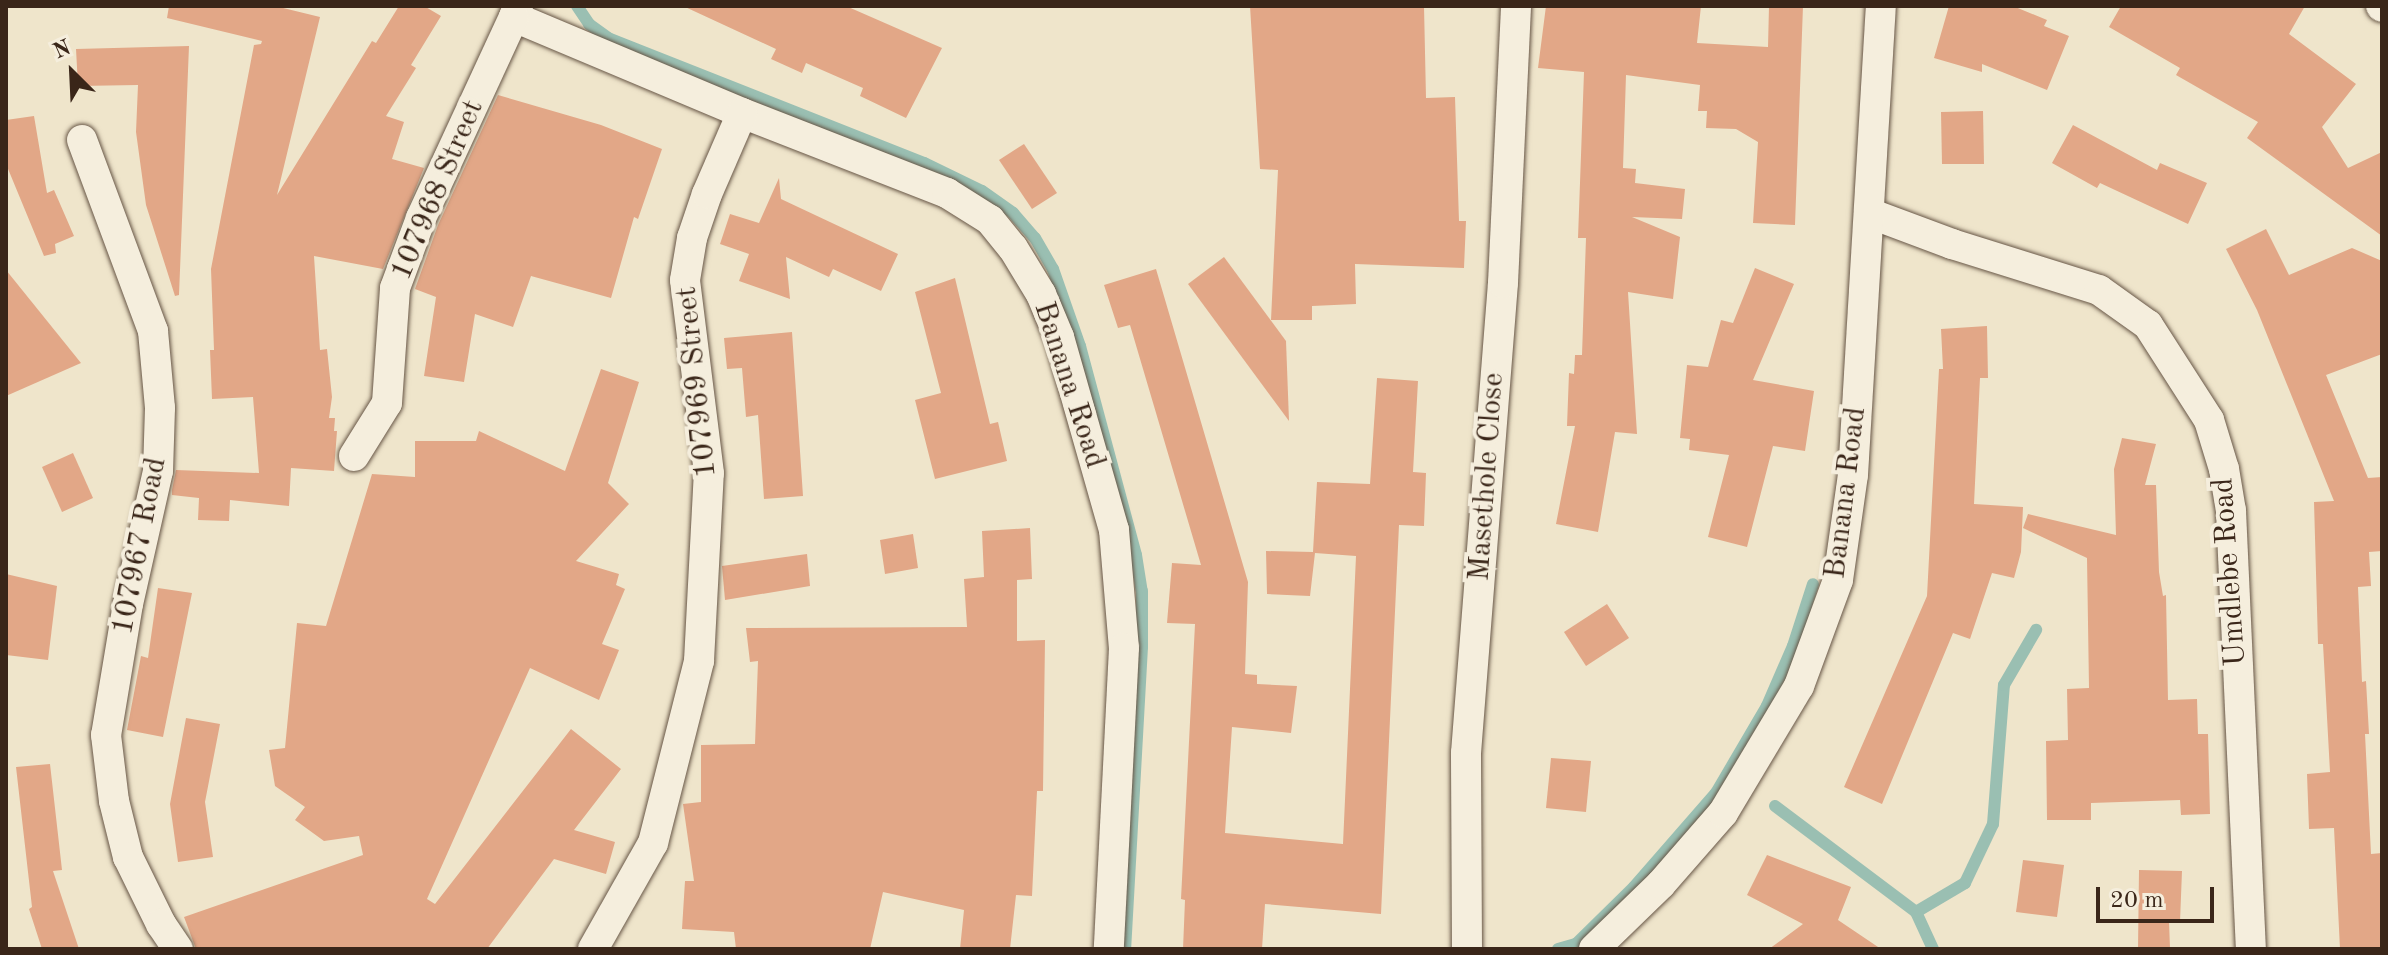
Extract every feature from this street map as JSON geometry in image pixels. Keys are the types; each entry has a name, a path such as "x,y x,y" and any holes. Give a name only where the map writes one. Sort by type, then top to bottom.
{"street":[{"name":"Masethole Close","path":"1467,949 1466,753 1503,283 1516,6"},
{"name":"Banana Road","path":"1594,949 1661,884 1723,813 1799,686 1838,580 1853,475 1881,6"},
{"name":"Banana Road","path":"516,12 742,113 947,193 990,220 1013,248 1041,294 1059,337 1114,530 1124,648 1109,949"},
{"name":"107968 Street","path":"354,456 387,403 395,288 421,218 516,12"},
{"name":"107969 Street","path":"593,949 653,843 699,661 709,473 685,280 692,238 707,194 742,113"},
{"name":"107967 Road","path":"82,140 153,331 160,408 158,471 128,604 106,735 114,801 128,857 161,924 178,949"},
{"name":"Umdlebe Road","path":"1869,213 1952,244 2099,290 2148,325 2209,420 2224,469 2231,511 2251,949"}],"building":[{"path":"169,6 275,6 320,17 277,195 372,41 376,43 399,6 424,6 441,16 411,65 416,68 386,116 404,122 392,159 424,168 383,269 314,256 320,350 327,349 332,397 329,418 335,418 334,431 337,431 334,471 291,468 289,506 230,500 229,521 198,520 199,498 172,495 172,490 176,470 259,473 253,397 212,399 210,350 214,350 211,269 254,45 262,41 167,18"},
{"path":"683,6 846,6 942,48 906,118 860,96 863,88 806,63 802,73 771,59 776,49"},
{"path":"1250,6 1424,6 1426,98 1455,97 1459,221 1466,221 1464,268 1355,264 1356,304 1312,306 1312,320 1271,320 1278,170 1260,169"},
{"path":"1546,6 1701,6 1697,43 1768,47 1769,6 1803,6 1795,225 1753,223 1758,142 1736,129 1706,128 1707,111 1698,111 1700,85 1626,75 1623,168 1636,169 1635,183 1685,189 1682,219 1632,217 1680,237 1673,299 1628,292 1637,434 1615,432 1598,532 1556,524 1575,426 1567,426 1569,373 1574,374 1575,355 1582,355 1586,238 1578,238 1584,72 1538,68"},
{"path":"1949,6 2013,6 2047,20 2044,26 2069,36 2047,90 1982,64 1982,72 1934,58"},
{"path":"2121,6 2305,6 2289,34 2356,84 2322,127 2348,168 2382,152 2382,236 2247,138 2258,122 2176,75 2180,68 2109,27"},
{"path":"189,46 179,295 175,296 146,205 136,132 138,85 78,86 76,49"},
{"path":"498,95 601,125 662,149 638,219 634,217 611,298 531,276 513,327 475,314 464,382 424,376 436,297 415,289 438,225"},
{"path":"1983,111 1984,164 1942,164 1941,112"},
{"path":"34,116 47,193 54,190 74,236 55,244 56,253 44,256 6,164 6,120"},
{"path":"2073,125 2157,170 2160,163 2207,183 2188,224 2100,183 2097,188 2052,163"},
{"path":"1024,144 1057,193 1032,209 999,160"},
{"path":"779,178 781,199 898,254 881,291 833,269 829,277 786,257 790,299 739,281 749,254 720,244 730,214 759,223"},
{"path":"2266,229 2289,275 2352,248 2382,261 2382,354 2326,375 2368,478 2382,477 2382,551 2369,552 2371,586 2358,587 2362,682 2366,681 2369,734 2365,734 2371,854 2382,853 2382,949 2340,949 2334,828 2309,829 2307,774 2330,772 2323,644 2318,644 2314,502 2334,501 2257,310 2226,249"},
{"path":"1224,257 1286,341 1289,421 1188,284"},
{"path":"1755,268 1794,284 1753,380 1814,391 1805,451 1773,446 1747,547 1708,537 1729,455 1689,450 1690,439 1680,438 1687,365 1708,367 1721,320 1733,323"},
{"path":"1156,269 1248,582 1245,674 1257,675 1257,684 1297,686 1291,733 1232,727 1225,833 1343,844 1356,556 1315,553 1310,596 1267,594 1266,551 1313,552 1317,482 1370,484 1377,378 1418,381 1413,472 1426,473 1424,526 1399,525 1381,914 1265,904 1262,949 1183,949 1185,900 1181,899 1195,624 1167,623 1172,563 1201,565 1130,325 1118,328 1104,285"},
{"path":"6,270 81,363 6,396"},
{"path":"955,278 990,424 998,422 1007,461 935,479 915,400 941,393 915,292"},
{"path":"1987,326 1988,378 1980,378 1974,504 2023,507 2021,552 2014,578 1992,573 1970,639 1953,633 1882,804 1844,787 1927,596 1939,369 1943,369 1941,329"},
{"path":"792,332 803,496 764,499 758,415 746,417 742,368 727,369 724,338"},
{"path":"601,369 639,382 608,483 629,504 576,561 619,574 616,585 625,589 602,644 619,650 599,700 530,668 427,899 435,904 571,729 621,769 574,830 615,842 606,874 554,859 487,949 196,949 184,917 363,855 359,836 324,841 295,820 305,807 275,786 269,750 285,748 297,623 326,626 372,474 415,477 415,441 476,441 479,431 565,471"},
{"path":"2122,438 2156,444 2145,485 2156,485 2159,572 2163,596 2166,595 2168,700 2197,699 2198,734 2208,734 2210,814 2181,815 2180,800 2091,803 2091,820 2047,820 2046,741 2068,740 2067,689 2089,688 2087,558 2023,528 2028,514 2116,535 2114,469"},
{"path":"73,453 93,498 62,512 42,467"},
{"path":"1030,528 1032,579 1017,580 1017,641 1045,640 1043,791 1037,791 1032,896 1016,895 1010,949 960,949 964,910 883,892 870,949 736,949 734,932 682,929 685,881 694,881 683,804 701,802 701,745 755,744 758,661 750,662 746,628 967,627 964,579 984,577 982,531"},
{"path":"913,534 918,568 885,574 880,540"},
{"path":"807,554 810,586 725,600 722,566"},
{"path":"6,574 57,586 48,660 6,655"},
{"path":"158,588 192,593 163,737 127,730 141,656 148,658"},
{"path":"1607,604 1629,638 1586,666 1564,632"},
{"path":"186,718 220,724 205,802 213,857 178,862 170,804"},
{"path":"1551,758 1591,761 1586,812 1546,808"},
{"path":"50,764 62,870 53,871 79,949 42,949 29,909 32,907 16,767"},
{"path":"1767,855 1851,887 1838,920 1881,949 1769,949 1803,924 1747,895"},
{"path":"2023,860 2064,865 2057,917 2016,912"},
{"path":"2139,870 2182,871 2180,922 2169,921 2170,948 2138,949"}],"waterway":[{"path":"577,6 589,24 608,38 924,163 982,191 1013,213 1035,238 1053,269 1080,346 1136,555 1142,591 1142,647 1125,949"},
{"path":"1558,949 1576,944 1634,887 1716,793 1767,706 1793,646 1813,584"},
{"path":"1916,912 1965,883 1993,824 2004,685 2036,630"},
{"path":"1775,806 1916,912 1933,949"}]}
